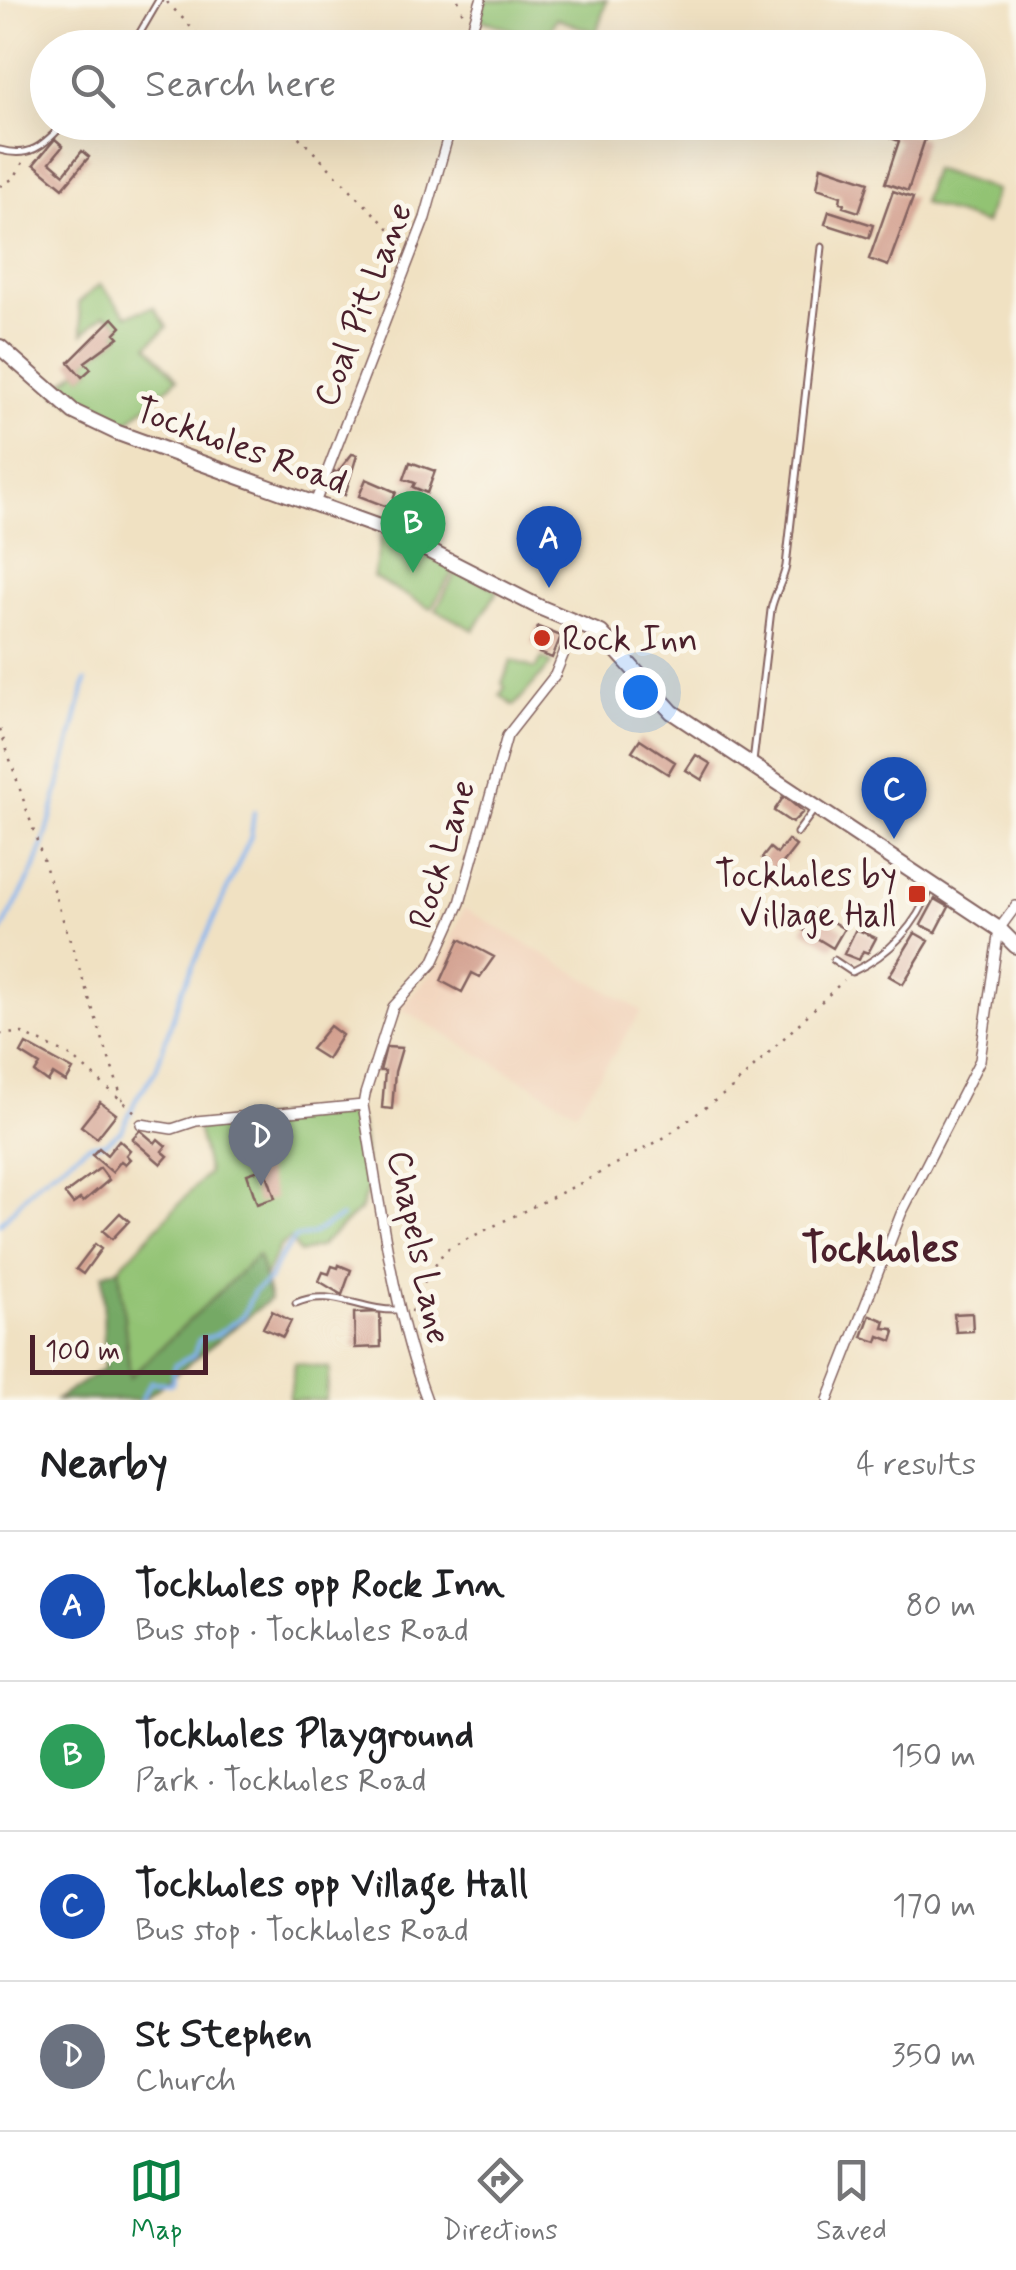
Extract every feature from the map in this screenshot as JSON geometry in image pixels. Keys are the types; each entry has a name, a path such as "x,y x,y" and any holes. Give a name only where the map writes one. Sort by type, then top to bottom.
{"street":[{"path":"470,30 481,0"},
{"name":"Coal Pit Lane","path":"315,504 425,218 447,140"},
{"name":"Tockholes Road","path":"0,347 74,412 118,433 390,531 539,608 601,633 672,712 999,929 1016,946"},
{"name":"Rock Lane","path":"364,1104 393,1007 433,964 460,903 507,736 545,692 577,621"},
{"path":"828,1400 896,1226 980,1060 999,929 1016,906"},
{"path":"142,1124 172,1130 196,1121 364,1104"},
{"name":"Chapels Lane","path":"364,1104 406,1331 426,1400"}],"lane":[{"path":"143,30 162,0"},
{"path":"0,150 17,155 29,153 45,140"},
{"path":"753,766 771,610 784,582 822,247"},
{"path":"797,833 816,807"},
{"path":"834,960 852,972 874,962 904,936 925,904 932,884"},
{"path":"296,1303 311,1296 323,1296 371,1309 402,1310"}],"path":[{"path":"162,0 193,30"},
{"path":"458,0 468,30"},
{"path":"302,140 411,252"},
{"path":"0,186 14,178 29,153"},
{"path":"0,729 124,1101"},
{"path":"406,1331 416,1296 445,1250 584,1182 662,1138 731,1089 852,972"},
{"path":"0,1034 22,1033 71,1056 134,1108 142,1124"}],"shaded area":[{"path":"464,908 642,1011 576,1111 400,1008 443,960"}],"green space":[{"path":"485,0 607,0 597,30 556,18 551,30 511,30 479,19"},
{"path":"933,169 996,190 985,224 922,203"},
{"path":"100,284 127,315 154,307 167,327 148,345 177,379 122,427 92,415 53,391 77,371 82,376 91,369 85,362 119,337 115,333 121,327 104,315 83,334 78,303"},
{"path":"382,534 454,569 431,609 373,577"},
{"path":"458,569 498,590 474,630 436,610"},
{"path":"542,658 552,663 514,706 500,695 512,660 535,669"},
{"path":"350,1115 360,1121 368,1188 360,1210 319,1247 299,1253 290,1239 280,1246 262,1283 130,1378 119,1268 208,1173 197,1127 274,1117"},
{"path":"258,1255 270,1299 143,1400 56,1400 104,1368 103,1274 119,1268 130,1377"},
{"path":"295,1363 330,1368 325,1400 289,1400"}],"building":[{"path":"54,140 63,146 50,162 64,174 82,151 89,157 63,188 34,164"},
{"path":"925,140 908,191 885,183 899,141"},
{"path":"821,166 869,182 859,212 843,207 841,196 817,188"},
{"path":"893,191 913,198 888,266 869,259"},
{"path":"829,211 873,225 869,238 825,224"},
{"path":"113,318 121,327 115,333 119,337 85,362 91,369 82,377 69,362"},
{"path":"352,454 357,455 345,495 327,488 334,471 337,473"},
{"path":"410,462 435,471 427,493 404,479"},
{"path":"366,479 396,492 390,508 359,496"},
{"path":"538,627 561,636 552,658 539,653 541,647 531,643"},
{"path":"640,739 675,762 668,774 632,751"},
{"path":"696,755 711,764 702,780 686,770"},
{"path":"784,796 803,812 792,823 774,811"},
{"path":"788,840 796,846 772,877 764,871 769,864 762,858 770,848 777,854"},
{"path":"935,899 949,907 936,932 921,925"},
{"path":"813,910 844,929 833,948 802,929"},
{"path":"856,929 876,938 859,960 844,954"},
{"path":"915,933 929,941 903,984 889,976"},
{"path":"460,939 494,957 480,977 472,973 462,992 441,981"},
{"path":"330,1026 342,1035 327,1059 311,1049"},
{"path":"26,1044 73,1070 66,1082 53,1074 48,1082 35,1073 40,1065 21,1053"},
{"path":"386,1047 402,1048 395,1072 392,1109 382,1108 385,1071 380,1071"},
{"path":"100,1102 116,1114 97,1138 81,1126"},
{"path":"140,1130 155,1143 158,1139 166,1146 162,1151 168,1156 161,1164 132,1139"},
{"path":"119,1140 130,1150 126,1155 130,1159 125,1164 121,1161 112,1172 92,1155 99,1148 107,1155"},
{"path":"100,1168 109,1180 83,1202 80,1199 73,1204 65,1194"},
{"path":"265,1168 275,1198 257,1204 247,1174"},
{"path":"120,1213 129,1221 112,1239 103,1231"},
{"path":"95,1244 101,1249 83,1274 76,1269"},
{"path":"332,1266 351,1270 342,1295 319,1281 323,1272 329,1274"},
{"path":"272,1311 291,1321 283,1337 263,1328"},
{"path":"380,1312 381,1347 355,1348 354,1313"},
{"path":"972,1313 973,1331 956,1332 954,1314"},
{"path":"870,1315 885,1321 883,1328 893,1329 892,1341 879,1336 877,1342 862,1337"}],"waterway":[{"path":"0,934 34,870 47,833 86,681"},
{"path":"0,1224 38,1182 89,1145 106,1142 122,1130 137,1097 156,1070 181,992 251,836 254,812"},
{"path":"141,1400 151,1382 172,1384 175,1365 194,1355 199,1340 216,1335 243,1316 254,1291 269,1280 295,1238 311,1235 341,1217"}],"place":[{"name":"Tockholes Playground","path":"413,573"},
{"name":"Tockholes opp Rock Inn","path":"549,588"},
{"name":"Rock Inn","path":"542,638"},
{"name":"Tockholes opp Village Hall","path":"894,839"},
{"name":"Tockholes by Village Hall","path":"917,894"},
{"name":"St Stephen","path":"261,1186"}],"district":[{"name":"Tockholes","path":"880,1247"}]}
